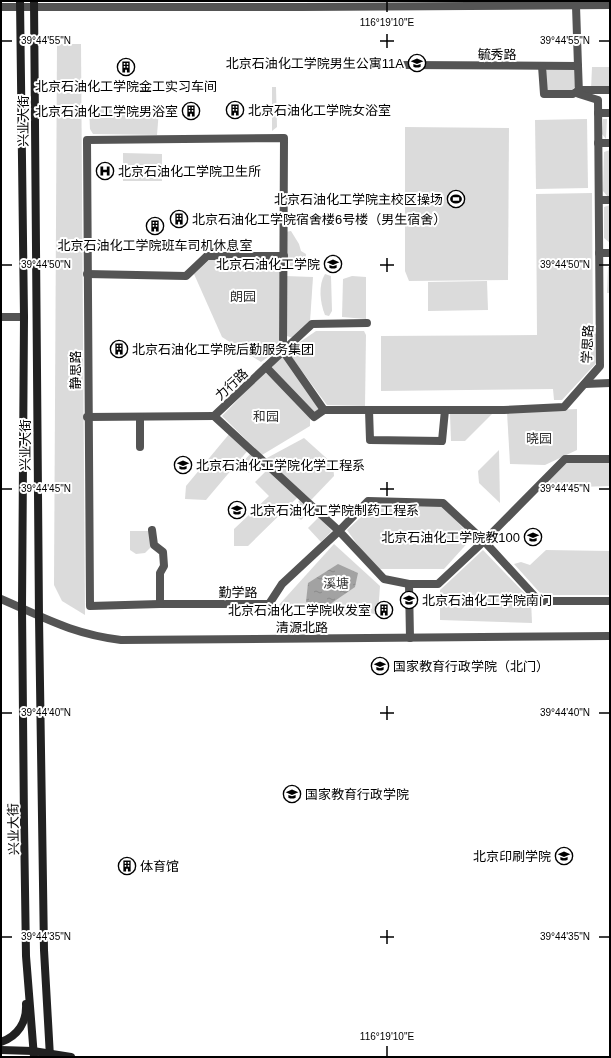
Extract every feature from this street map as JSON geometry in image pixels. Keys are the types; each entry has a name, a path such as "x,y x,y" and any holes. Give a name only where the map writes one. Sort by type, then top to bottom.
{"main road":[{"name":"兴业大街","path":"20,4 24,317 22,608 26,956 34,1054"},
{"name":"兴业大街","path":"34,4 39,617 44,950 50,1055"},
{"path":"1,1042 14,1035 24,1022 26,1010 24,984 26,956"},
{"path":"1,1050 71,1057"}],"street":[{"path":"1,7 20,4 610,5"},
{"path":"576,6 579,90"},
{"name":"毓秀路","path":"403,66 578,66"},
{"path":"542,66 544,94 573,94 579,90 610,90"},
{"name":"学思路","path":"266,367 314,417 324,410 504,410 564,408 600,366 598,100 579,94 579,90"},
{"path":"598,113 610,113"},
{"name":"静思路","path":"160,604 90,606 87,417 87,140 284,138 284,256"},
{"path":"598,143 610,143"},
{"path":"599,200 610,200"},
{"path":"599,253 610,253"},
{"path":"87,274 186,276 207,256 284,256 283,351 324,410"},
{"path":"1,317 24,317"},
{"name":"力行路","path":"367,323 312,324 214,416 339,531 384,579 409,584 438,584 484,541 566,459 610,460"},
{"path":"585,384 610,383"},
{"path":"369,410 370,440 442,441 445,410"},
{"path":"87,417 214,416"},
{"path":"140,417 140,447"},
{"path":"339,531 368,501 442,502 484,541 539,601 610,601"},
{"path":"152,530 154,545 163,552 164,566 160,572 160,604"},
{"name":"勤学路","path":"160,604 269,604 282,584 339,531"},
{"path":"409,584 410,638"},
{"name":"清源北路","path":"1,599 39,617 79,632 121,640 610,636"}],"green space":[{"path":"57,44 81,44 85,615 62,601 54,585"},
{"path":"572,67 574,70 575,87 571,91 545,91 545,72 548,68"},
{"path":"592,67 610,67 610,91 591,90"},
{"path":"272,87 276,87 277,127 272,131"},
{"path":"89,108 159,110 157,135 93,134 90,129"},
{"path":"587,119 588,188 536,189 535,120"},
{"path":"603,119 607,119 606,139 602,134"},
{"name":"北京石油化工学院主校区操场","path":"405,127 509,128 508,280 409,281 405,271"},
{"path":"610,150 610,197 608,197 603,191 604,152"},
{"path":"123,153 162,154 162,181 123,181"},
{"path":"592,193 593,334 597,334 597,362 562,400 554,400 553,389 381,391 381,336 537,335 536,194"},
{"path":"610,205 610,243 604,238 604,207"},
{"path":"291,231 299,244 301,251 306,254 305,266 285,267 285,232"},
{"name":"朗园","path":"280,259 279,349 261,362 222,337 194,274 209,260"},
{"path":"608,267 610,267 610,293 607,293"},
{"path":"325,274 331,276 332,311 329,316 325,315 321,300 321,283"},
{"path":"285,276 313,277 310,322 293,338 287,336"},
{"path":"352,276 366,277 366,319 342,317 343,279"},
{"path":"487,281 488,310 428,311 428,282"},
{"path":"316,331 364,331 366,335 365,406 327,405 287,351"},
{"path":"283,351 324,410 314,417 266,367"},
{"name":"和园","path":"265,372 310,416 310,426 262,455 222,416"},
{"name":"晓园","path":"577,409 577,450 545,465 510,464 507,412"},
{"path":"493,413 465,441 451,441 450,414"},
{"path":"230,433 249,449 206,500 185,499 186,486"},
{"path":"304,438 333,464 334,476 311,500 265,459"},
{"path":"499,450 500,503 479,483 478,471"},
{"path":"251,453 259,459 249,473 239,466"},
{"path":"567,462 610,463 610,486 550,488 550,479"},
{"path":"269,468 298,497 248,546 234,546 234,529 269,496 255,482"},
{"path":"301,499 312,509 301,520 290,510"},
{"path":"374,505 443,506 472,538 444,569 375,569 347,530"},
{"path":"319,517 332,531 321,542 308,528"},
{"path":"130,531 150,531 151,547 145,553 136,554 130,550"},
{"name":"溪塘","path":"334,544 380,586 378,614 277,607"},
{"path":"483,550 531,600 532,623 440,620 440,590"},
{"path":"546,550 610,551 610,595 542,595 514,564 521,562 530,565"}],"water":[{"path":"338,564 358,573 355,587 326,607 306,602 308,583"}],"place":[{"name":"北京石油化工学院男生公寓11A","path":"417,63"},
{"name":"北京石油化工学院金工实习车间","path":"126,67"},
{"name":"北京石油化工学院女浴室","path":"235,110"},
{"name":"北京石油化工学院男浴室","path":"191,111"},
{"name":"北京石油化工学院卫生所","path":"105,171"},
{"name":"北京石油化工学院主校区操场","path":"456,199"},
{"name":"北京石油化工学院宿舍楼6号楼（男生宿舍）","path":"179,219"},
{"name":"北京石油化工学院班车司机休息室","path":"155,226"},
{"name":"北京石油化工学院","path":"333,264"},
{"name":"北京石油化工学院后勤服务集团","path":"119,349"},
{"name":"北京石油化工学院化学工程系","path":"183,465"},
{"name":"北京石油化工学院制药工程系","path":"237,510"},
{"name":"北京石油化工学院教100","path":"533,537"},
{"name":"北京石油化工学院南门","path":"409,600"},
{"name":"北京石油化工学院收发室","path":"384,610"},
{"name":"国家教育行政学院（北门）","path":"380,666"},
{"name":"国家教育行政学院","path":"292,794"},
{"name":"北京印刷学院","path":"564,856"},
{"name":"体育馆","path":"127,866"}]}
